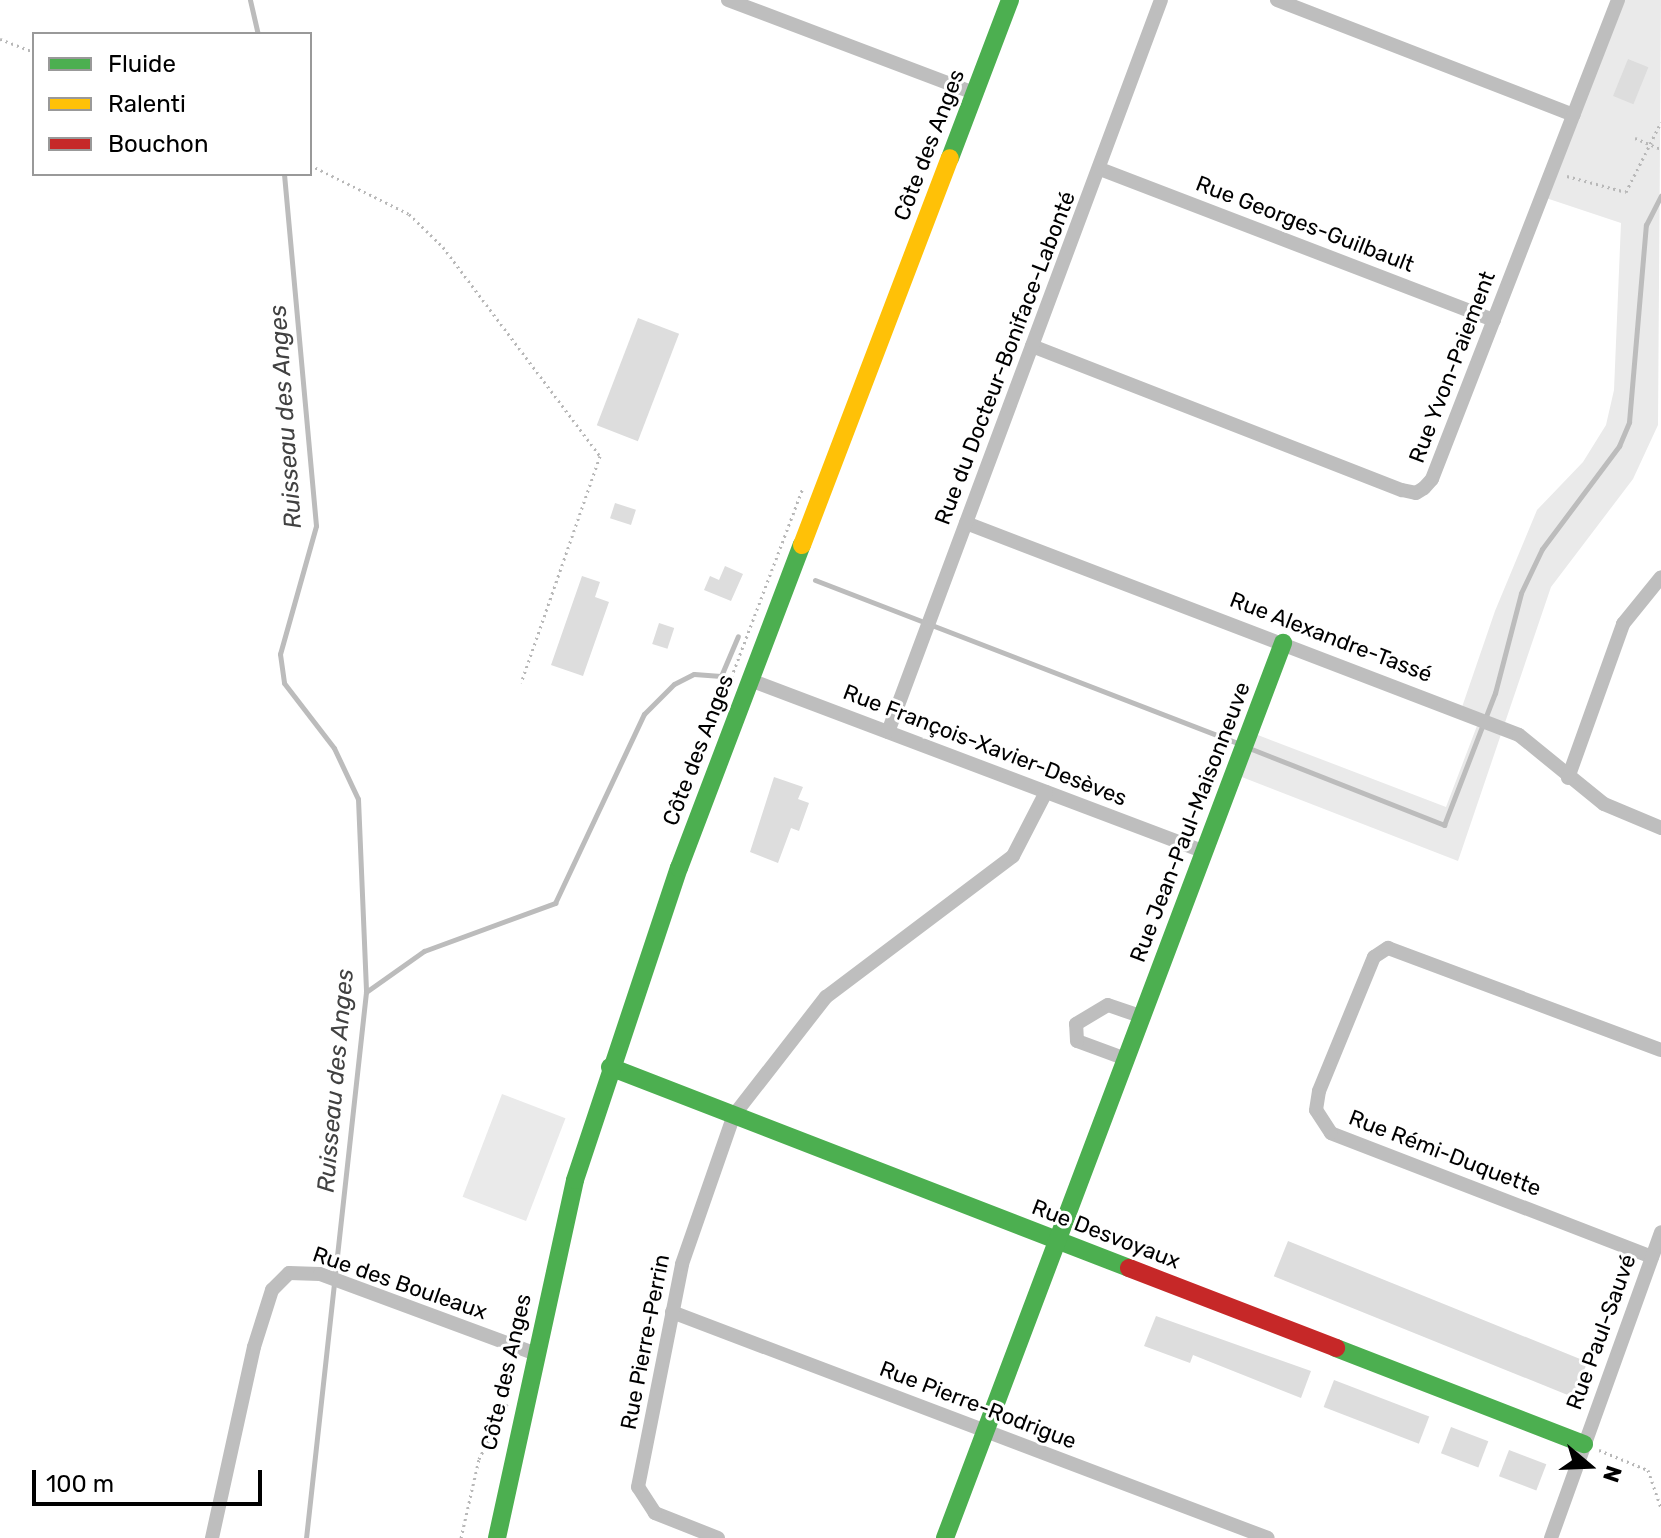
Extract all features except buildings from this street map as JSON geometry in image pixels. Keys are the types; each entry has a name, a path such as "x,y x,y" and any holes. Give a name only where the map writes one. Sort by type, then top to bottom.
{"street":[{"path":"728,0 974,93"},
{"name":"Côte des Anges","path":"497,1538 534,1353 575,1180 610,1067 750,680 1010,0"},
{"name":"Rue du Docteur-Boniface-Labonté","path":"888,732 1161,0"},
{"path":"1277,0 1574,115"},
{"name":"Rue Yvon-Paiement","path":"1032,346 1416,493 1432,479 1618,0"},
{"name":"Rue Georges-Guilbault","path":"1100,169 1494,320"},
{"name":"Rue Alexandre-Tassé","path":"966,523 1519,735 1568,778 1604,804 1661,828"},
{"path":"1568,778 1623,624 1661,577"},
{"name":"Rue Jean-Paul-Maisonneuve","path":"945,1538 1283,643"},
{"name":"Rue François-Xavier-Desèves","path":"750,680 1204,852"},
{"name":"Rue Pierre-Perrin","path":"718,1538 655,1513 638,1487 672,1312 693,1223 734,1115 826,997 1013,856 1046,792"},
{"name":"Rue Rémi-Duquette","path":"1652,1257 1331,1133 1316,1110 1319,1091 1374,957 1388,948 1661,1050"},
{"path":"1126,1059 1077,1041 1076,1024 1108,1005 1142,1017"},
{"name":"Rue Desvoyaux","path":"610,1067 1584,1444"},
{"name":"Rue Paul-Sauvé","path":"1551,1538 1661,1232"},
{"name":"Rue des Bouleaux","path":"212,1538 254,1347 272,1290 289,1273 320,1274 534,1353"},
{"name":"Rue Pierre-Rodrigue","path":"672,1312 1268,1538"}],"path":[{"path":"0,39 32,51"},
{"path":"1552,170 1626,192 1652,146 1661,122"},
{"path":"1635,138 1661,149"},
{"path":"312,166 409,214 443,247 600,456 521,683"},
{"path":"1584,1444 1648,1470 1661,1508"}],"shaded area":[{"path":"1620,0 1661,0 1658,425 1633,479 1551,587 1458,861 1234,774 1250,732 1446,807 1480,718 1461,710 1495,611 1537,510 1583,462 1606,425 1614,390 1621,223 1537,195"},
{"path":"502,1094 565,1118 526,1221 463,1197"}],"waterway":[{"name":"Ruisseau des Anges","path":"250,0 258,32"},
{"name":"Ruisseau des Anges","path":"284,176 316,526 280,654 284,683 334,748 358,799 366,992 306,1538"},
{"path":"1249,748 1444,825 1495,693 1521,593 1542,549 1619,446 1629,422 1646,225 1661,196"},
{"path":"815,580 1240,744"},
{"path":"366,992 424,951 555,903 644,714 674,684 694,674 721,676 738,636"}],"traffic: fast":[{"path":"950,158 1010,0"},
{"path":"497,1538 575,1180 679,868 802,545"},
{"path":"945,1538 1283,643"},
{"path":"610,1067 1129,1268"},
{"path":"1336,1348 1584,1444"}],"traffic: slow":[{"path":"802,545 950,158"}],"traffic: jam":[{"path":"1129,1268 1336,1348"}]}
